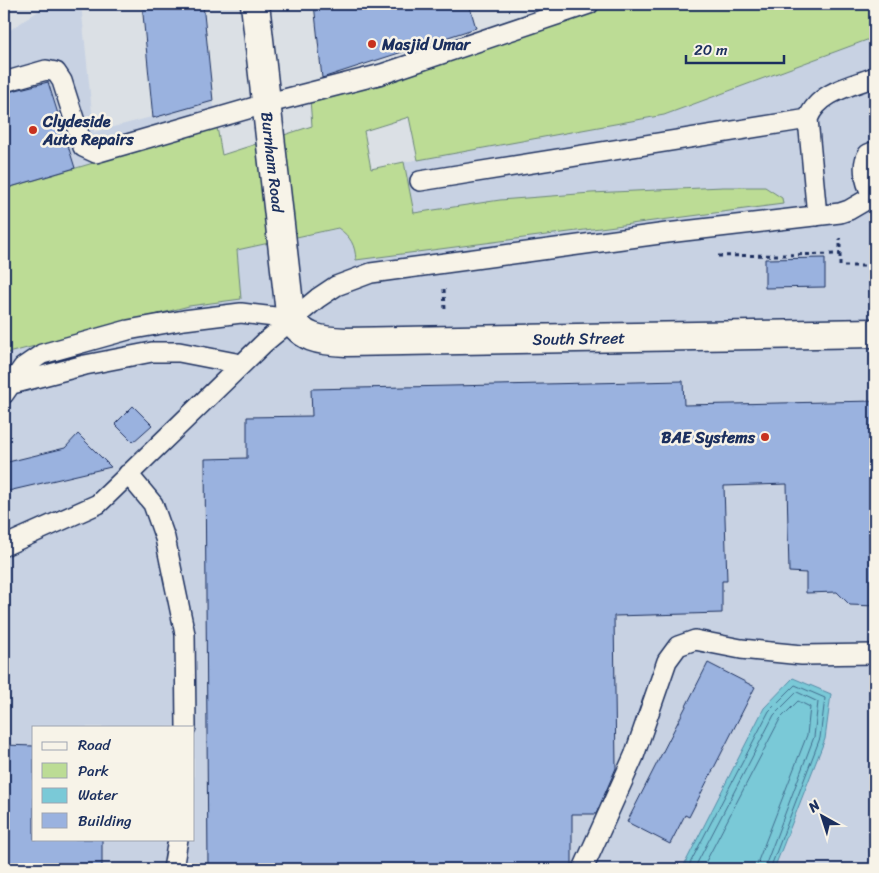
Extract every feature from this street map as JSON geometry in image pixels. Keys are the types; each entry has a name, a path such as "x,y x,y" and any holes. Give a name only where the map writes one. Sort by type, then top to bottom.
{"street":[{"name":"Burnham Road","path":"255,4 284,279 292,319"},
{"name":"South Street","path":"292,319 297,327 312,338 346,342 875,333"}],"lane":[{"path":"4,82 46,70 56,72 62,80 82,147 96,153 265,104 382,74 589,4"},
{"path":"817,216 808,119 812,109 819,100 875,77"},
{"path":"420,181 808,119"},
{"path":"4,546 98,504 241,364 292,319 336,286 371,274 667,233 817,216 850,210 874,197 864,164 868,154 875,151"},
{"path":"8,389 23,366 42,354 128,330 175,321 241,313 292,319"},
{"path":"8,389 85,365 152,352 179,352 241,364"},
{"path":"128,474 153,504 165,538 185,634 186,726"},
{"path":"583,869 634,756 667,661 678,646 695,640 741,649 802,655 875,654"},
{"path":"174,869 178,840"}],"path":[{"path":"840,254 840,266 875,266"}],"shaded area":[{"path":"49,4 81,4 94,132 213,101 217,127 4,189 4,34"},
{"name":"BAE Systems","path":"875,37 875,869 774,869 825,739 831,695 793,678 764,708 682,869 4,869 4,351 236,250 413,213 404,162 664,115"}],"green space":[{"path":"611,4 875,4 875,37 664,115 418,160 409,117 364,131 371,169 404,162 414,213 500,200 591,193 723,187 765,187 782,198 783,204 356,260 352,242 338,228 237,250 241,299 189,306 4,354 4,189 217,127 222,155 312,126 310,99 384,81"}],"water":[{"path":"793,678 831,694 825,739 774,869 682,869 764,708"}],"building":[{"path":"142,4 203,4 213,101 153,118"},
{"name":"Masjid Umar","path":"314,4 469,4 476,28 322,78"},
{"name":"Clydeside Auto Repairs","path":"48,82 75,168 4,189 4,93"},
{"path":"825,258 825,287 765,288 765,259"},
{"path":"683,381 684,405 875,401 875,606 850,605 837,592 806,593 806,573 789,572 787,484 724,486 727,581 722,581 722,613 614,616 616,768 596,814 572,814 572,869 208,869 205,459 247,458 247,417 312,416 311,389"},
{"path":"133,406 152,425 133,442 115,424"},
{"path":"78,434 111,467 4,492 4,463 65,448"},
{"path":"708,663 755,687 689,817 685,815 670,844 627,822"},
{"path":"4,745 32,746 32,840 102,840 102,869 4,869"}],"place":[{"name":"Masjid Umar","path":"372,44"},
{"name":"Clydeside Auto Repairs","path":"33,130"},
{"name":"BAE Systems","path":"765,437"}]}
